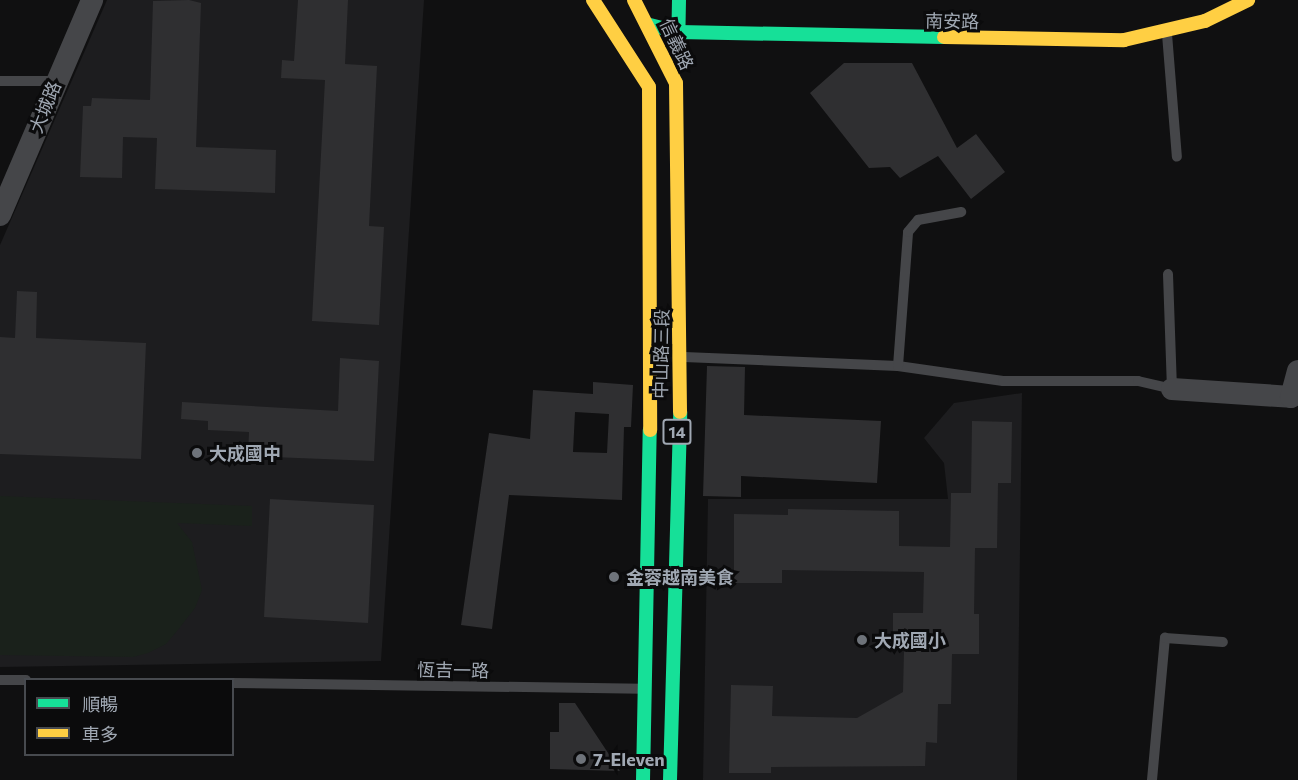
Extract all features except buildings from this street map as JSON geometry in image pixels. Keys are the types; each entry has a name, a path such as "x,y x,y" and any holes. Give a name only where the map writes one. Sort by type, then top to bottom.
{"main road":[{"path":"593,0 649,87"},
{"name":"信義路","path":"634,0 650,25 676,83 649,87"},
{"name":"中山路三段","path":"651,0 649,87 666,356 672,688 670,780"},
{"name":"中山路三段","path":"643,780 642,689 666,356 680,0"},
{"name":"南安路","path":"650,25 679,33 1124,40 1205,21 1248,0"}],"street":[{"name":"大城路","path":"0,215 6,187 92,0"},
{"path":"1172,389 1290,397 1298,371"}],"lane":[{"path":"1167,30 1177,157"},
{"path":"0,81 56,81"},
{"path":"898,366 908,232 918,220 961,212"},
{"path":"666,356 898,366 1003,381 1138,381 1172,389 1168,274"},
{"path":"1152,780 1165,638 1223,642"},
{"path":"0,680 24,680"},
{"name":"恆吉一路","path":"234,683 672,688"}],"shaded area":[{"name":"大成國中","path":"107,0 424,0 381,661 0,667 0,245"},
{"name":"大成國小","path":"1022,393 1017,780 703,780 708,499 948,499 944,463 924,438 954,403"},
{"path":"0,496 252,506 252,526 177,523 192,542 202,590 195,608 166,644 133,657 0,655"}],"traffic: fast":[{"path":"678,52 679,0"},
{"path":"650,25 679,32 944,37"},
{"path":"670,780 680,412"},
{"path":"643,780 650,430"}],"traffic: slow":[{"path":"593,0 649,87"},
{"path":"634,0 676,83 680,412"},
{"path":"944,37 1124,40 1205,21 1248,0"},
{"path":"649,87 650,430"}],"place":[{"name":"大成國中","path":"197,453"},
{"name":"金蓉越南美食","path":"614,577"},
{"name":"大成國小","path":"862,640"},
{"name":"7-Eleven","path":"581,759"}]}
